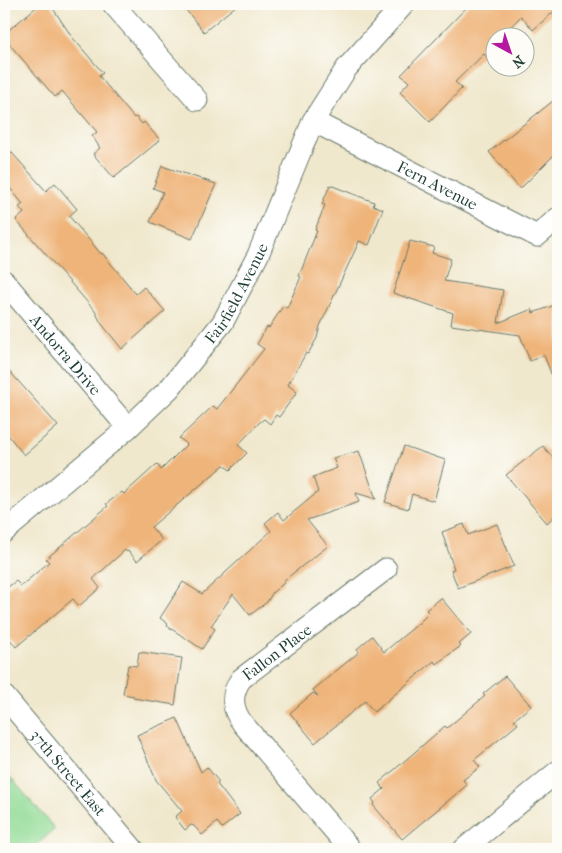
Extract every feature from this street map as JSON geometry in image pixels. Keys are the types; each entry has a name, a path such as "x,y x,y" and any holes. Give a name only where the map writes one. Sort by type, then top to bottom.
{"street":[{"path":"113,4 197,100"},
{"name":"Fairfield Avenue","path":"4,532 128,428 169,389 223,322 258,255 313,121 346,69 404,4"},
{"name":"Fern Avenue","path":"313,121 537,236 558,218"},
{"name":"Andorra Drive","path":"4,281 128,428"},
{"name":"Fallon Place","path":"350,849 236,715 233,696 241,680 386,569"},
{"name":"37th Street East","path":"4,696 133,849"},
{"path":"464,849 558,771"}],"green space":[{"path":"4,770 55,829 31,849 4,849"}],"building":[{"path":"40,4 50,4 72,37 103,73 99,76 134,118 136,117 142,124 144,122 160,140 114,178 93,154 100,148 92,136 97,132 62,91 55,97 4,38 4,34"},
{"path":"181,4 238,4 204,32"},
{"path":"470,4 558,4 558,8 534,29 521,16 510,28 484,28 484,54 455,82 462,88 430,122 400,92 409,82 401,75"},
{"path":"558,97 558,151 520,189 489,152"},
{"path":"4,144 46,191 55,183 77,209 69,216 101,254 136,294 144,287 165,311 122,349 101,323 95,311 16,220 24,213 19,207 23,204 4,181"},
{"path":"162,166 216,184 192,239 150,222 163,192 153,188"},
{"path":"330,185 374,202 373,205 383,209 369,245 359,241 320,326 317,338 288,385 297,392 279,417 276,415 270,424 264,419 238,445 247,453 230,470 224,465 151,527 162,540 137,561 125,550 93,579 100,588 79,606 73,599 16,647 4,632 4,590 16,581 21,586 49,562 46,559 108,506 106,504 122,492 124,494 157,464 161,470 187,444 179,438 213,406 217,409 264,349 257,344 267,327 269,328 283,306 287,308 301,277 299,276 317,231 315,230 325,205 322,204"},
{"path":"410,241 434,247 432,253 451,259 444,281 503,290 498,323 532,309 533,313 558,304 558,387 556,387 544,355 530,361 520,335 451,325 453,313 393,293"},
{"path":"4,365 58,426 24,455 4,430"},
{"path":"404,446 445,460 434,501 412,494 408,509 385,502"},
{"path":"543,446 558,464 558,513 547,523 506,475"},
{"path":"359,451 376,499 356,493 359,502 307,520 328,546 283,581 284,583 273,592 267,602 250,615 233,594 211,626 215,629 202,649 167,626 168,624 160,618 183,582 202,594 271,531 265,523 278,512 284,520 318,492 313,477 337,468 333,458"},
{"path":"464,524 468,535 497,524 514,566 458,588 451,570 454,569 442,532"},
{"path":"441,598 471,634 459,644 461,646 436,664 434,661 374,712 365,701 315,743 290,713 313,693 318,696 313,690 359,652 357,649 372,636 384,652 419,623 429,613 426,610"},
{"path":"139,652 182,658 175,705 133,698 134,696 123,694 128,665 137,666"},
{"path":"505,676 531,706 514,720 518,724 474,760 480,767 463,780 467,785 402,839 373,805 375,803 372,799 384,789 379,783 445,726 447,728 485,696 483,694"},
{"path":"177,718 201,772 207,767 219,782 217,784 240,814 222,828 217,822 202,835 191,825 185,830 175,817 182,811 156,780 137,735"}]}
